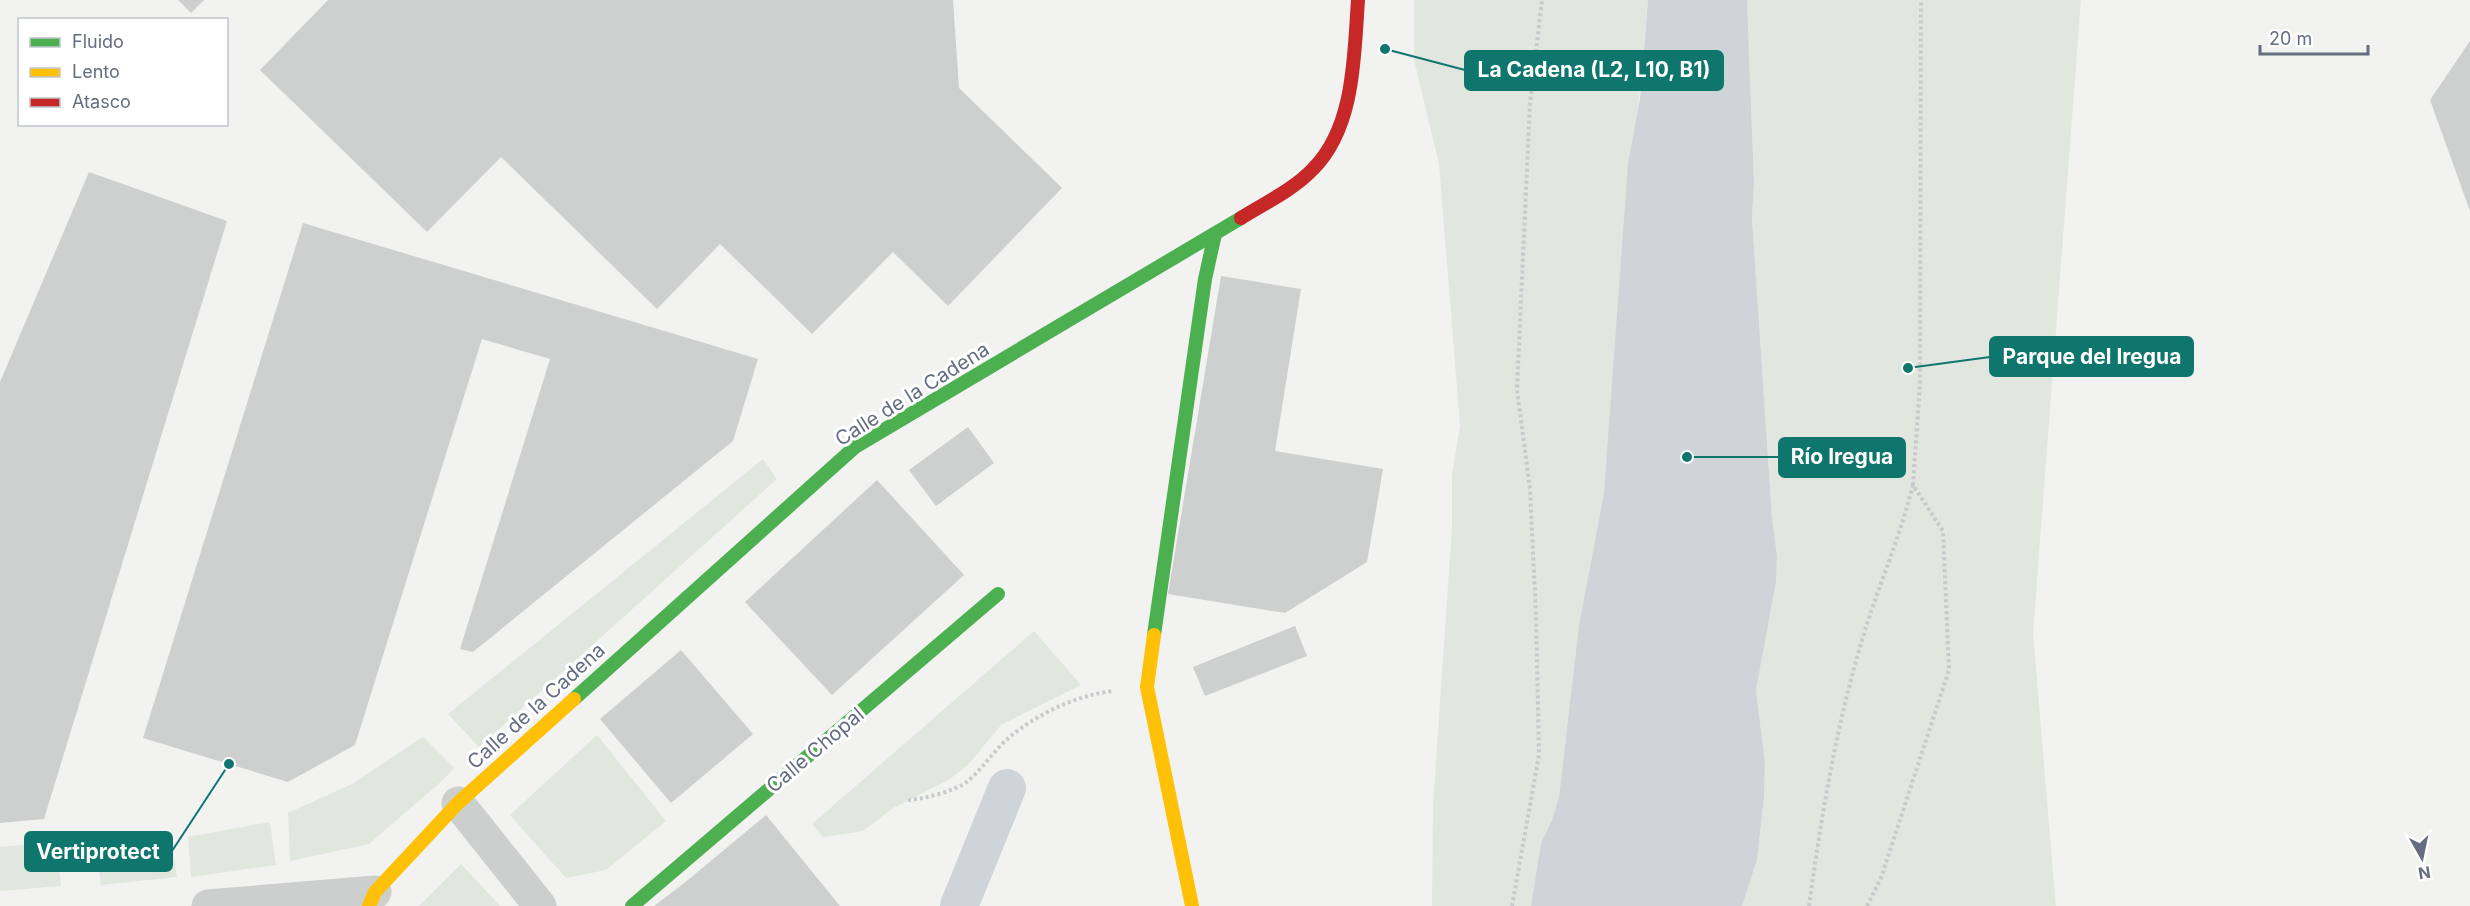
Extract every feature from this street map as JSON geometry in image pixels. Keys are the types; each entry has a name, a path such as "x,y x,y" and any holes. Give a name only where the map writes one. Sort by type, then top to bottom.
{"street":[{"name":"Calle de la Cadena","path":"372,899 458,803 855,447 1215,234 1293,186 1318,164 1332,142 1344,114 1350,82 1358,0"},
{"path":"1192,906 1147,687 1205,279 1215,234"},
{"name":"Calle Chopal","path":"632,906 998,594"},
{"path":"458,803 540,906"},
{"path":"208,906 372,899"}],"path":[{"path":"1512,906 1539,755 1530,489 1517,389 1530,103 1542,0"},
{"path":"1809,906 1821,823 1843,717 1867,625 1905,521 1913,485 1920,383 1922,0"},
{"path":"1867,906 1881,878 1949,670 1943,531 1913,485"},
{"path":"908,800 923,799 967,782 1004,742 1041,716 1093,693 1147,687"}],"shaded area":[{"path":"1414,0 1648,0 1604,493 1579,625 1559,797 1552,820 1541,843 1531,906 1432,906 1433,805 1452,526 1452,475 1460,426 1439,164 1414,60"},
{"path":"1648,0 1747,0 1754,183 1752,218 1772,517 1777,556 1776,582 1756,690 1765,763 1764,798 1757,860 1742,906 1531,906 1541,843 1552,820 1559,797 1579,625 1604,493 1628,164 1640,99"},
{"path":"1747,0 2081,0 2033,634 2056,906 1742,906 1757,860 1764,798 1765,763 1756,690 1776,582 1777,556 1772,517 1752,218 1754,183"},
{"path":"763,459 777,479 479,747 448,714"},
{"path":"1034,631 1081,685 1001,725 968,765 950,779 893,808 863,831 823,837 812,824"},
{"path":"597,735 666,821 606,870 566,878 510,815"},
{"path":"423,737 454,768 444,779 369,844 290,861 288,813 352,784"},
{"path":"270,822 276,865 191,877 188,837"},
{"path":"171,839 177,877 101,885 95,841"},
{"path":"56,842 61,886 0,891 0,847"},
{"path":"461,864 500,906 419,906"}],"building":[{"path":"178,0 204,0 191,13"},
{"path":"328,0 953,0 959,88 1062,188 948,306 893,252 812,334 720,244 657,309 501,157 427,232 260,70"},
{"path":"2470,41 2470,211 2430,100"},
{"path":"89,172 227,221 44,819 0,823 0,382"},
{"path":"303,223 758,359 733,441 473,652 460,649 550,359 482,339 355,745 288,782 143,738"},
{"path":"1221,276 1301,289 1275,451 1383,469 1367,562 1285,613 1168,594"},
{"path":"968,427 994,463 936,506 909,470"},
{"path":"877,480 964,575 832,695 745,602"},
{"path":"1295,626 1307,656 1205,696 1193,667"},
{"path":"681,650 753,734 671,803 600,719"},
{"path":"766,815 840,906 654,906 683,884"}],"waterway":[{"path":"959,906 1007,788"}],"traffic: fast":[{"path":"574,699 855,447 1241,218"},
{"path":"1154,635 1205,279 1215,234"},
{"path":"632,906 998,594"}],"traffic: slow":[{"path":"1154,635 1147,687 1192,906"},
{"path":"369,906 375,892 458,803 574,699"}],"traffic: jam":[{"path":"1241,218 1297,183 1327,152 1345,112 1350,89 1358,0"}],"place":[{"name":"La Cadena (L2, L10, B1)","path":"1385,49"},
{"name":"Parque del Iregua","path":"1908,368"},
{"name":"Río Iregua","path":"1687,457"},
{"name":"Vertiprotect","path":"229,764"}]}
